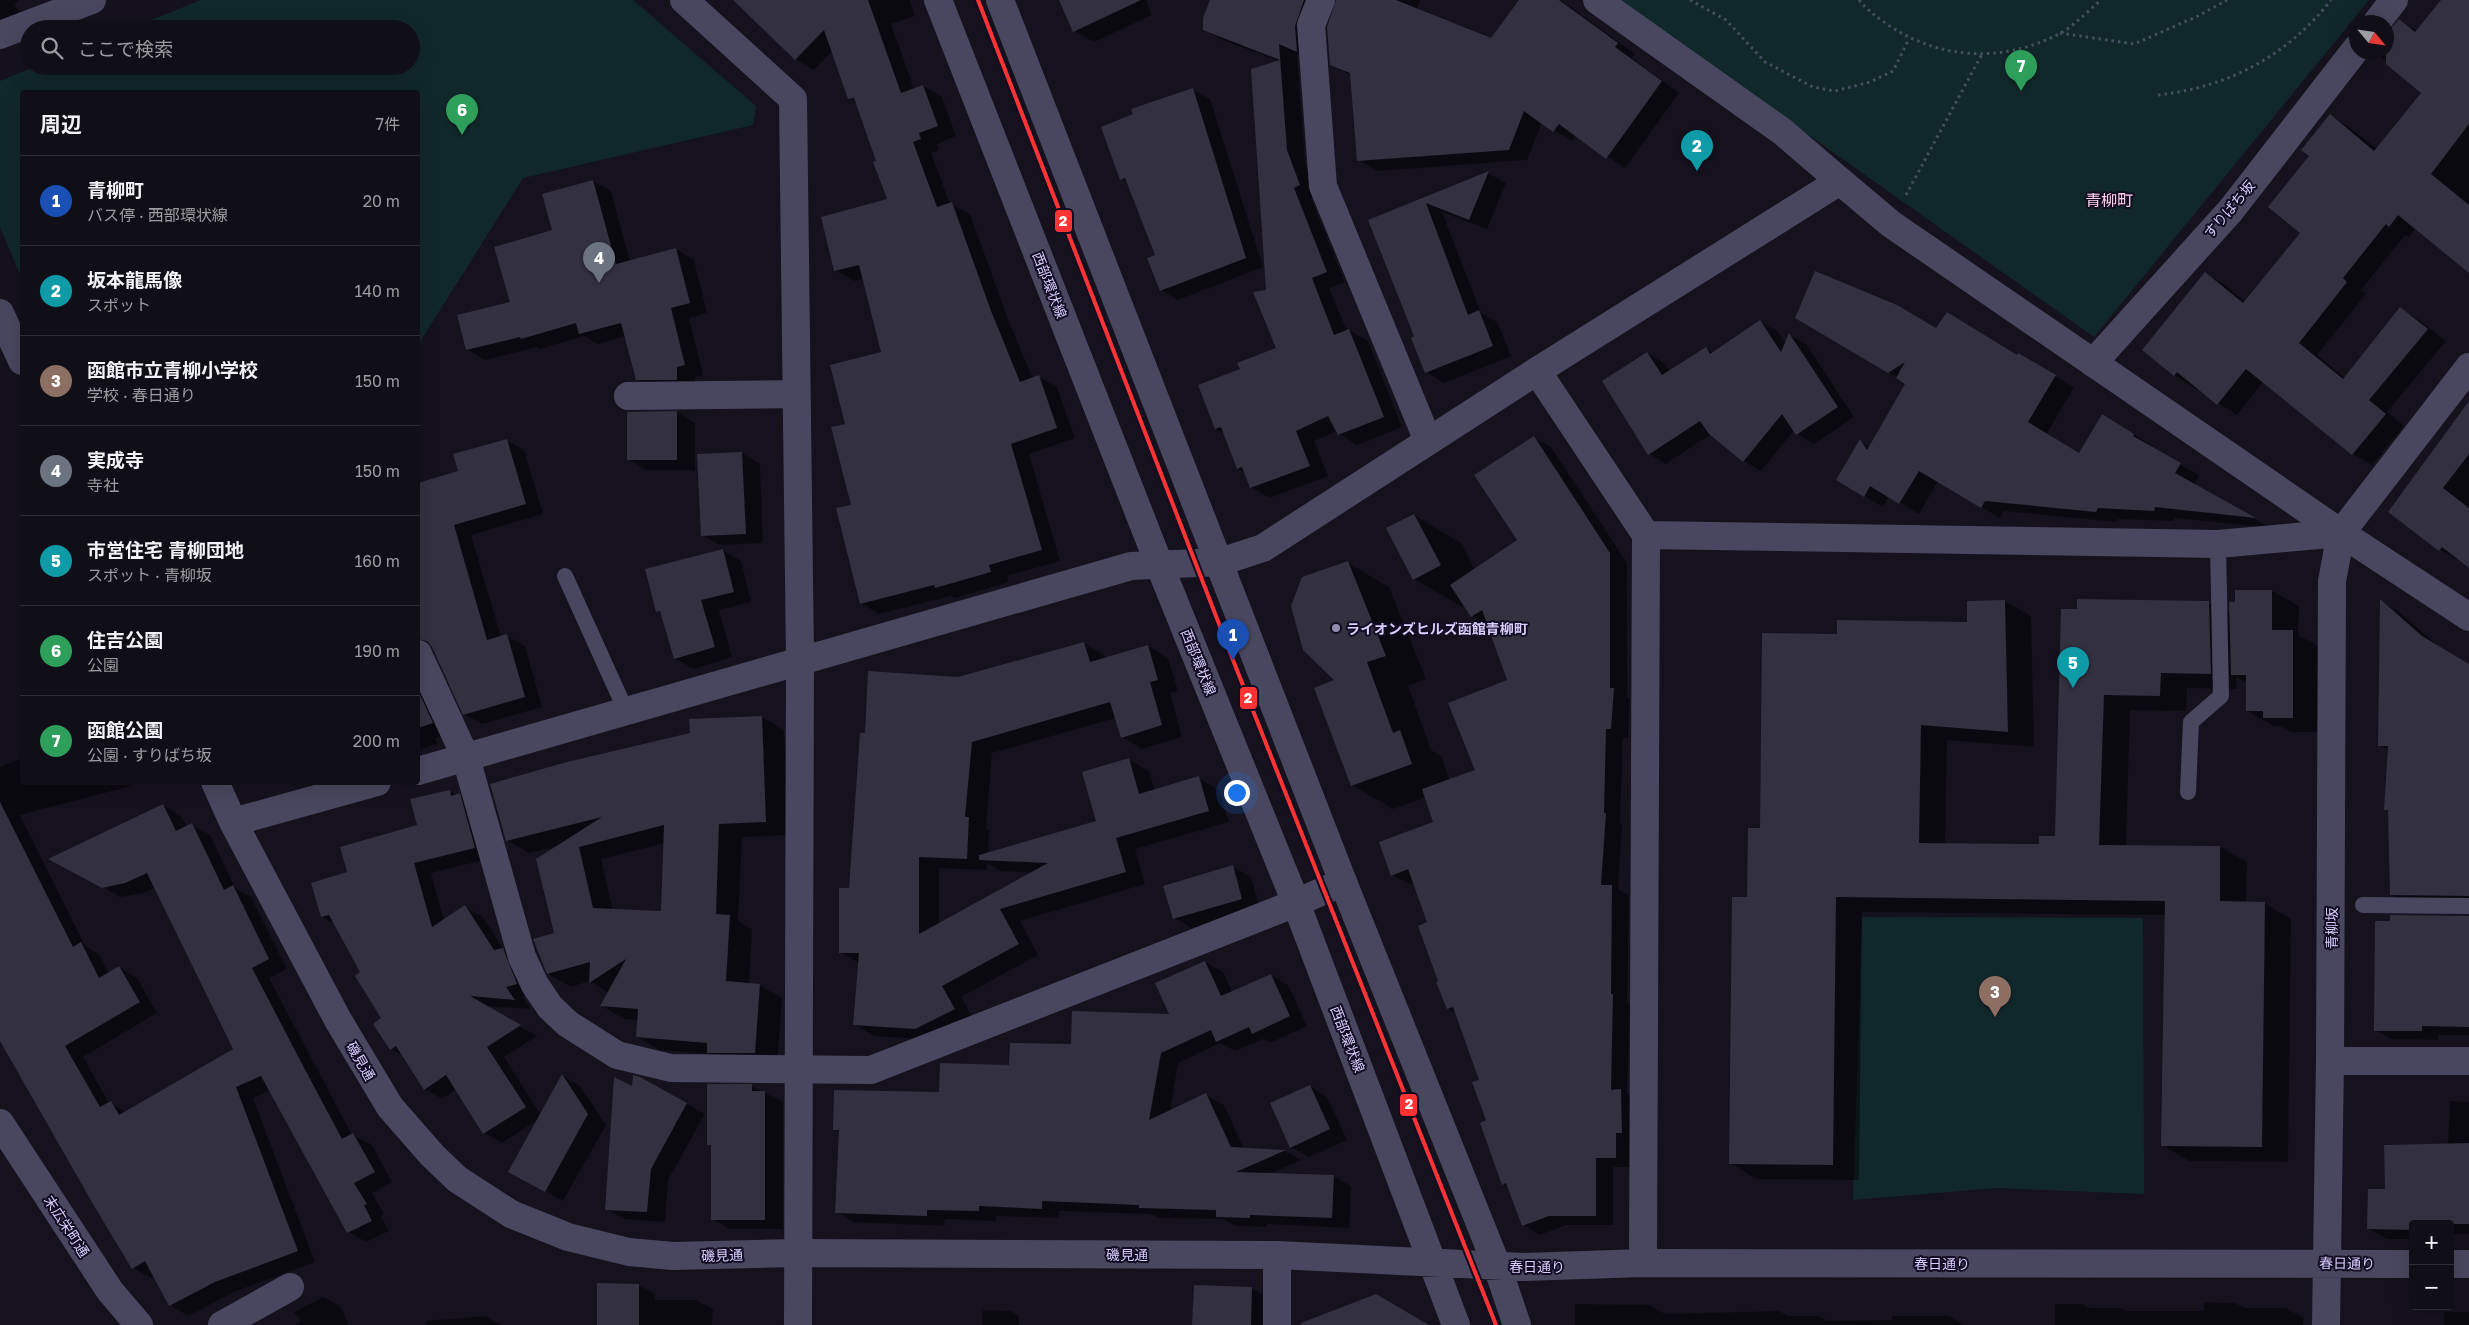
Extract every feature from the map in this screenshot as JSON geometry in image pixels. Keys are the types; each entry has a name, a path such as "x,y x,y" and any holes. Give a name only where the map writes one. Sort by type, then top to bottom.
{"street":[{"path":"38,20 92,0"},
{"path":"684,0 792,100 800,660 798,1325"},
{"name":"西部環状線","path":"938,0 1159,564 1296,903 1456,1325"},
{"path":"1000,0 1343,882 1484,1265 1517,1325"},
{"path":"1321,0 1311,25 1323,186 1428,442"},
{"path":"1597,0 1783,132 1891,224 2341,532 2469,617"},
{"path":"2382,15 2394,0"},
{"path":"0,34 20,27"},
{"name":"すりばち坂","path":"2093,363 2230,210 2349,57"},
{"path":"420,770 1131,566 1220,562 1263,548 1537,371 1840,181"},
{"path":"0,313 20,357"},
{"path":"1646,536 2218,544 2341,532 2469,367"},
{"path":"1537,371 1646,536 1643,1263"},
{"path":"628,396 796,394"},
{"name":"青柳坂","path":"2326,1325 2330,1061 2332,581 2341,532"},
{"path":"420,658 466,758 522,957 535,985 550,1007 568,1024 617,1055 637,1061 671,1068 871,1070 1296,903 1343,882"},
{"name":"磯見通","path":"216,785 233,822 366,1070 410,1131 457,1179 511,1214 545,1230 594,1245 629,1252 673,1256 798,1253 1278,1255 1484,1265"},
{"path":"233,822 366,785"},
{"path":"2330,1061 2469,1061"},
{"name":"末広栄町通","path":"0,1123 110,1291 139,1325"},
{"path":"1277,1325 1278,1255"},
{"name":"春日通り","path":"1484,1265 2328,1262 2409,1264"},
{"path":"2454,1264 2469,1264"},
{"path":"222,1325 290,1287"}],"lane":[{"path":"2188,792 2192,722 2221,696 2218,544"},
{"path":"565,576 626,712"},
{"path":"2363,905 2469,906"}],"path":[{"path":"1690,0 1726,20 1765,62 1813,87 1835,91 1870,82 1893,71 1909,39"},
{"path":"1859,0 1868,11 1909,39 1945,51 1982,54 2023,49 2060,33 2101,0"},
{"path":"2060,33 2134,44 2198,16 2227,0"},
{"path":"2158,95 2205,86 2265,62 2290,43 2331,0"},
{"path":"1912,184 1982,54"}],"green space":[{"path":"201,0 633,0 756,106 753,125 523,178 420,342 420,90 20,90 20,274 0,227 0,81 20,73 20,75 420,75 420,20 151,20"},
{"path":"1618,0 2369,0 2357,15 2349,15 2349,25 2094,337"},
{"path":"1862,917 2143,918 2144,1194 1998,1188 1853,1200"}],"building":[{"path":"733,0 868,0 901,93 923,85 938,126 919,133 921,139 913,142 937,207 952,202 991,311 1020,382 1039,375 1057,428 1011,444 1042,550 989,565 991,572 935,588 934,585 860,604 836,508 851,505 831,427 845,424 830,365 881,352 859,265 834,271 821,217 887,199 873,162 876,161 854,98 848,99 824,30 795,60"},
{"path":"1059,0 1141,0 1073,32"},
{"path":"1210,0 1304,0 1295,26 1297,52 1279,44 1287,150 1300,185 1294,188 1327,272 1312,278 1334,335 1349,329 1384,417 1338,435 1328,416 1296,431 1310,466 1250,488 1242,467 1237,469 1221,427 1215,429 1198,385 1240,369 1237,363 1276,348 1253,292 1266,290 1251,69 1280,60 1203,30 1203,18"},
{"path":"1336,0 1396,0 1491,38 1519,0 1559,0 1618,43 1615,47 1662,81 1606,159 1559,124 1553,132 1524,111 1509,150 1357,161 1350,73 1330,65 1327,27"},
{"path":"2441,0 2469,0 2469,124 2431,174 2469,205 2469,273 2398,215 2389,227 2386,224 2343,278 2347,282 2299,343 2343,379 2400,307 2428,329 2369,400 2386,414 2352,455 2246,369 2217,405 2177,372 2174,376 2142,350 2205,272 2243,303 2300,233 2268,207 2309,156 2301,150 2330,114 2374,151 2421,93 2386,64 2386,60 2394,60 2394,25 2399,19 2415,32"},
{"path":"1193,88 1246,258 1160,291 1147,258 1155,255 1125,178 1120,180 1101,127 1133,114 1131,109"},
{"path":"1489,171 1469,220 1426,203 1468,315 1479,310 1493,346 1425,373 1411,338 1414,336 1368,220"},
{"path":"593,180 616,264 676,248 690,303 671,308 685,365 677,367 677,380 636,380 621,323 579,334 576,323 521,339 520,337 466,350 457,315 510,302 494,247 552,230 542,194"},
{"path":"1815,271 1897,305 1936,328 1947,312 2017,355 2018,353 2056,375 2028,422 2079,453 2102,414 2134,434 2133,436 2181,463 2175,473 2256,518 2155,507 2154,511 2098,508 2096,512 1985,501 1981,508 1919,471 1899,504 1870,486 1864,497 1836,480 1860,439 1867,450 1905,384 1896,378 1905,362 1888,373 1795,318"},
{"path":"1760,320 1781,352 1789,333 1838,407 1796,435 1782,414 1743,462 1709,434 1700,421 1648,455 1602,381 1647,352 1662,375 1706,347 1710,354"},
{"path":"2469,401 2469,454 2443,488 2469,508 2469,568 2442,547 2439,551 2388,512"},
{"path":"677,411 677,460 627,460 627,412"},
{"path":"1534,436 1610,553 1610,688 1614,688 1611,729 1606,729 1604,813 1606,813 1601,885 1612,885 1611,994 1613,994 1611,1090 1621,1089 1622,1133 1616,1133 1616,1158 1596,1158 1596,1216 1549,1216 1522,1226 1506,1183 1502,1185 1480,1123 1486,1120 1472,1082 1479,1080 1453,1007 1447,1009 1436,982 1438,981 1418,926 1427,922 1408,869 1391,876 1379,842 1433,822 1422,789 1475,770 1448,703 1507,680 1482,610 1471,617 1450,585 1517,540 1474,475"},
{"path":"507,439 526,504 454,525 487,640 507,634 525,697 463,715 432,647 427,641 420,639 420,482 458,471 453,454"},
{"path":"742,452 746,534 701,536 697,454"},
{"path":"1414,514 1441,565 1413,580 1386,528"},
{"path":"723,549 734,592 701,600 715,647 674,659 660,611 656,612 645,569"},
{"path":"1348,561 1386,656 1367,662 1393,733 1400,730 1412,764 1351,786 1314,688 1334,680 1303,650 1291,606 1302,577"},
{"path":"2235,590 2272,590 2272,630 2293,630 2293,718 2263,718 2263,711 2246,711 2246,675 2231,675 2229,602 2235,602"},
{"path":"2077,599 2209,601 2211,674 2161,673 2160,696 2104,695 2099,845 2220,846 2220,901 2265,902 2262,1147 2161,1146 2165,901 1836,897 1833,1165 1729,1164 1732,897 1747,897 1748,828 1760,828 1762,633 1837,634 1837,620 1967,622 1967,601 2005,600 2008,732 1921,725 1919,843 2039,844 2039,836 2055,836 2061,609 2077,609"},
{"path":"2380,599 2422,636 2469,664 2469,896 2390,895 2388,810 2384,810 2388,746 2378,746"},
{"path":"1084,642 1090,662 1148,645 1158,680 1150,682 1162,725 1121,738 1110,702 972,742 965,817 969,817 967,859 919,857 919,934 1048,863 979,860 979,855 1096,821 1082,772 1129,758 1139,794 1199,776 1209,811 1116,838 1126,872 1000,909 1019,944 942,986 955,1009 915,1029 853,1025 859,953 839,953 839,888 849,888 860,733 865,733 868,671 958,677"},
{"path":"420,694 433,723 420,727"},
{"path":"762,716 766,822 719,824 716,914 730,915 726,981 760,984 755,1053 707,1053 707,1043 636,1037 638,1009 600,1006 626,959 589,983 590,962 547,974 533,939 554,933 536,859 602,817 506,841 490,784 567,762 690,733 689,719","holes":["664,825 661,911 593,908 579,847"]},
{"path":"450,790 451,796 460,793 475,848 414,863 432,927 465,905 494,950 503,948 517,984 506,987 515,1000 470,996 521,1025 487,1047 526,1107 483,1134 446,1075 424,1090 396,1046 390,1050 373,1024 381,1018 355,976 360,972 329,915 321,917 311,883 347,872 340,847 417,825 410,799"},
{"path":"0,802 73,947 81,942 99,978 119,966 140,1002 65,1046 100,1107 111,1101 119,1115 233,1049 147,873 125,883 102,888 48,859 163,804 176,831 192,823 224,890 233,885 269,959 252,968 301,1062 342,1139 353,1133 375,1172 354,1183 367,1204 364,1205 372,1221 347,1233 261,1076 236,1087 298,1251 215,1282 169,1306 145,1261 132,1269 0,1041"},
{"path":"1233,865 1242,899 1173,919 1163,886"},
{"path":"2390,915 2469,916 2469,1027 2422,1026 2422,1031 2374,1031 2375,921 2390,921"},
{"path":"1205,961 1221,996 1271,974 1290,1016 1252,1034 1249,1027 1216,1042 1211,1030 1161,1053 1149,1120 1206,1093 1231,1147 1286,1150 1236,1172 1334,1175 1332,1218 1250,1215 1250,1218 1216,1217 1216,1210 1139,1208 1139,1205 1042,1201 1042,1209 979,1206 979,1211 927,1210 927,1216 835,1213 839,1130 833,1130 834,1090 939,1092 940,1063 1009,1065 1010,1043 1071,1044 1072,1011 1169,1014 1155,983"},
{"path":"562,1074 588,1114 545,1192 508,1172"},
{"path":"633,1075 687,1103 651,1169 647,1212 605,1210 614,1077 632,1086"},
{"path":"707,1084 752,1084 752,1091 765,1091 765,1220 711,1220 711,1145 707,1145"},
{"path":"1310,1085 1330,1129 1290,1148 1270,1103"},
{"path":"2469,1143 2469,1224 2454,1224 2454,1220 2409,1220 2409,1230 2367,1229 2368,1189 2385,1189 2384,1145"},
{"path":"597,1283 639,1284 639,1325 597,1325"},
{"path":"1194,1285 1252,1287 1251,1325 1192,1325"},
{"path":"1376,1294 1429,1325 1301,1325 1301,1323"}],"transit line":[{"name":"2","path":"978,0 1233,660 1496,1325"}],"place":[{"name":"函館公園","path":"2021,91"},
{"name":"住吉公園","path":"462,135"},
{"name":"坂本龍馬像","path":"1697,171"},
{"name":"実成寺","path":"599,283"},
{"name":"ライオンズヒルズ函館青柳町","path":"1336,628"},
{"name":"青柳町","path":"1233,660"},
{"name":"市営住宅 青柳団地","path":"2073,688"},
{"name":"函館市立青柳小学校","path":"1995,1017"}],"district":[{"name":"青柳町","path":"2109,200"}]}
